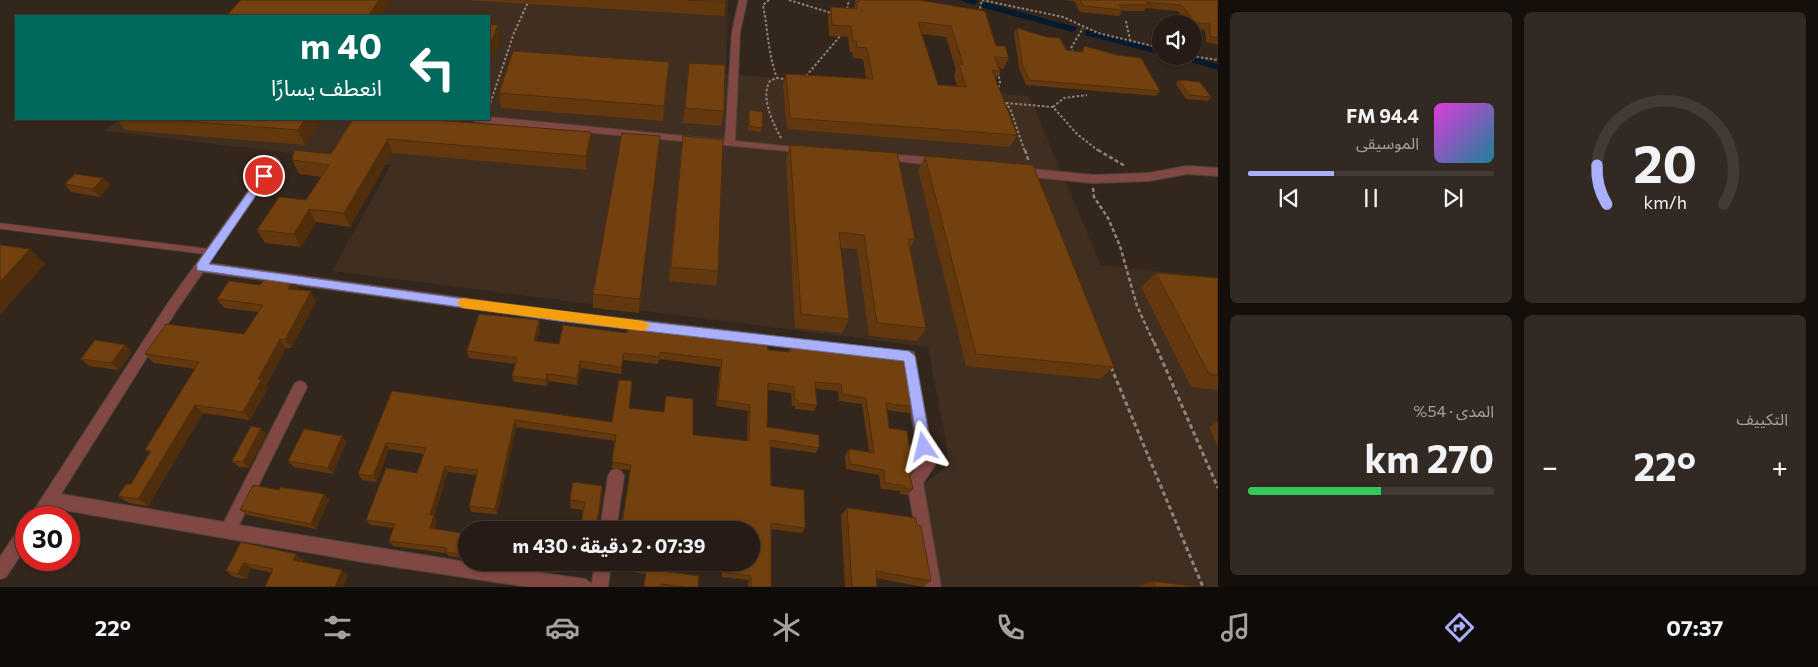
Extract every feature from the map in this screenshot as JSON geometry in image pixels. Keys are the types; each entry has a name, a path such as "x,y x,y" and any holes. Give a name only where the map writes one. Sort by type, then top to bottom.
{"street":[{"path":"730,143 736,32 743,0"},
{"path":"487,120 819,152"},
{"path":"869,156 948,163"},
{"path":"44,506 172,307 275,161"},
{"path":"1014,172 1093,179 1149,177 1187,170 1218,172"},
{"path":"201,267 560,316 909,356 928,465 915,480 934,587"},
{"path":"228,531 300,387"},
{"path":"609,521 616,476"},
{"path":"48,500 228,531 585,587"},
{"path":"0,571 15,549"},
{"path":"600,587 602,571"}],"lane":[{"path":"0,226 211,252"}],"path":[{"path":"490,104 514,33 529,0"},
{"path":"769,0 763,5 768,30 769,58 777,78"},
{"path":"789,0 834,15"},
{"path":"846,11 848,0"},
{"path":"982,18 979,9 982,0 996,2 1063,17 1083,28 1152,46"},
{"path":"1126,21 1130,40"},
{"path":"1074,54 1071,48 1072,42 1083,28"},
{"path":"804,77 841,36 842,30"},
{"path":"841,36 848,37"},
{"path":"1202,58 1218,60"},
{"path":"997,90 1000,82 998,64"},
{"path":"789,149 778,132 767,100 767,87 770,81 777,78 793,80"},
{"path":"1053,107 1055,103 1068,96 1087,95"},
{"path":"1001,99 1010,108 1033,174"},
{"path":"1004,103 1053,107 1072,132 1092,148 1149,177"},
{"path":"1093,179 1094,196 1108,218 1120,246 1137,306 1218,488"},
{"path":"1108,359 1203,587"}],"shaded area":[{"path":"250,0 728,0 726,74 1029,96 1101,265 1218,278 1218,587 938,587 921,486 950,464 928,347 332,271 391,165 105,131 118,120 490,120 490,15 233,15"}],"building":[{"path":"241,0 379,0 369,15 227,15"},
{"path":"687,0 726,0 726,2"},
{"path":"858,0 918,0 985,11 996,46 1005,46 1009,58 995,57 1000,71 992,70 1017,135 790,118 786,74 873,79 867,48 857,47 856,41 853,41 851,26 832,25 831,7 857,9 856,1 859,2","holes":["918,22 951,26 963,64 959,64 966,87 938,85"]},
{"path":"1080,0 1218,0 1218,38 1210,36 1210,24 1202,23 1202,15 1189,15 1182,5 1146,2 1148,5 1119,5 1123,10 1083,6"},
{"path":"490,24 498,25 490,45"},
{"path":"1017,28 1047,37 1060,38 1066,50 1083,52 1084,46 1117,55 1141,58 1160,91 1029,80 1022,63"},
{"path":"513,51 669,62 664,106 499,93"},
{"path":"689,63 725,65 724,111 685,108"},
{"path":"1179,80 1200,82 1211,97 1189,95"},
{"path":"749,110 763,112 762,128 749,126"},
{"path":"172,120 304,120 298,130"},
{"path":"352,120 435,120 591,132 586,156 388,139 344,213 309,209 294,234 257,230 279,197 306,200 329,165 292,160 294,150 331,154"},
{"path":"622,133 660,136 640,299 593,294"},
{"path":"683,136 723,140 718,271 671,267"},
{"path":"790,145 897,153 915,239 908,239 926,328 877,323 864,235 839,232 849,319 801,314"},
{"path":"925,156 1033,165 1114,367 976,354"},
{"path":"75,174 103,178 93,189 65,184"},
{"path":"0,245 30,249 0,282"},
{"path":"1156,273 1218,278 1218,375 1209,374"},
{"path":"267,274 293,279 288,289 311,291 285,340 280,339 258,379 261,380 243,412 195,405 138,499 118,496 126,484 131,484 151,451 145,450 199,362 145,354 166,324 244,334 263,305 217,299 229,281 260,285"},
{"path":"479,314 539,320 534,341 559,344 563,325 627,333 628,325 767,342 768,350 790,352 790,345 906,358 914,407 886,403 889,428 907,431 909,445 919,446 921,458 912,457 914,469 910,476 913,489 905,489 905,486 885,483 884,470 850,464 849,449 874,453 866,398 842,394 841,384 815,382 817,405 798,403 798,400 795,400 794,387 768,383 767,427 819,435 819,448 770,440 771,486 804,490 805,528 771,523 771,587 751,587 751,576 724,572 760,571 760,521 622,521 631,465 612,462 616,435 515,420 495,509 469,506 478,470 445,466 430,515 434,515 430,528 458,533 458,554 446,552 447,548 389,541 395,524 366,520 386,468 417,473 426,448 386,443 373,476 358,474 392,391 612,422 619,380 632,381 629,408 664,412 666,396 693,399 693,435 749,441 750,405 718,400 722,360 660,352 659,357 624,353 621,367 580,361 577,378 547,374 546,380 512,376 517,358 467,351"},
{"path":"95,340 125,345 111,363 81,359"},
{"path":"251,426 261,428 243,462 232,461"},
{"path":"304,429 342,436 328,468 288,461"},
{"path":"573,482 602,486 597,521 582,521 585,502 570,500"},
{"path":"253,485 279,490 280,487 324,494 311,524 240,510"},
{"path":"847,508 916,518 917,525 921,526 931,581 876,571 877,587 852,587"},
{"path":"241,542 296,554 293,560 342,570 335,587 265,587 273,569 243,563 238,574 226,571"},
{"path":"646,571 662,571 699,576 698,587 661,584 661,587 644,587"},
{"path":"1152,581 1192,586 1193,587 1155,587"}],"waterway":[{"path":"965,0 973,2"},
{"path":"984,5 1072,29"},
{"path":"1089,33 1152,50"},
{"path":"1202,63 1218,67"}],"slow traffic":[{"path":"462,303 644,326"}],"route":[{"path":"264,176 201,267 560,316 909,356 924,447"}]}
